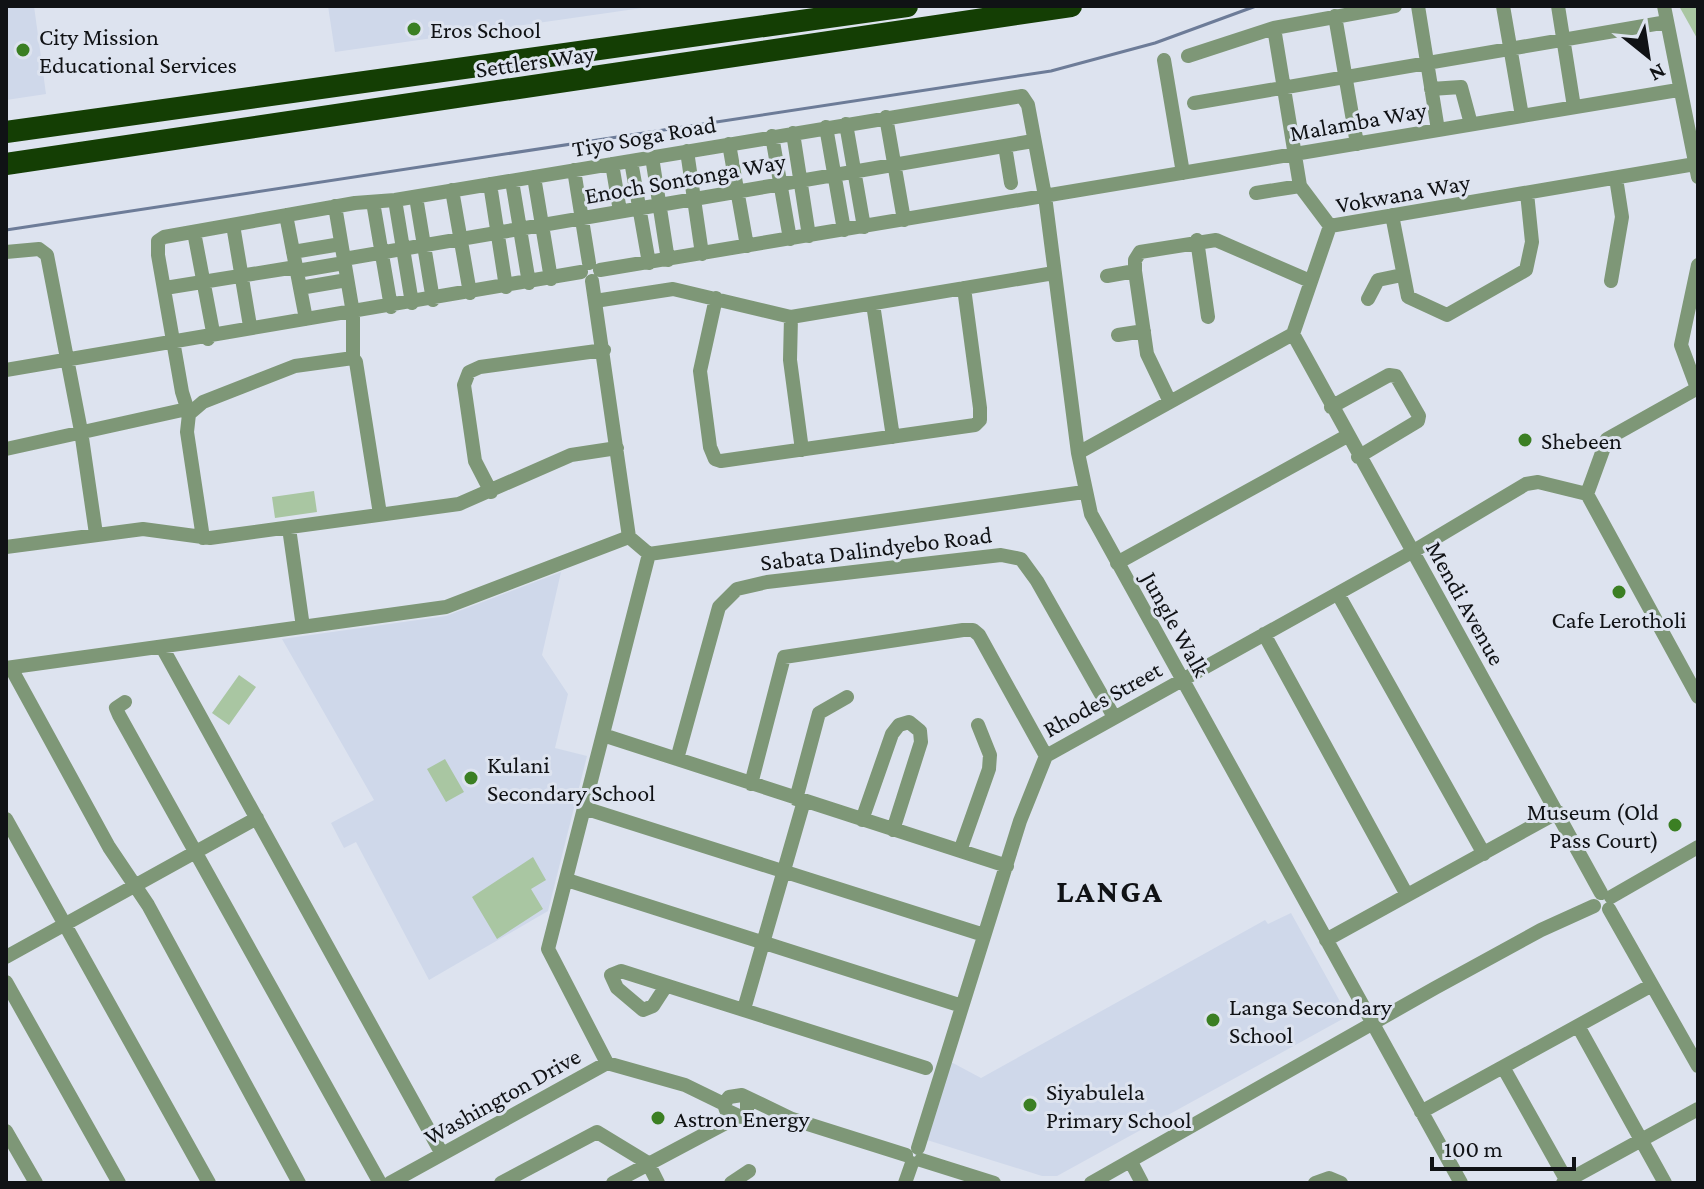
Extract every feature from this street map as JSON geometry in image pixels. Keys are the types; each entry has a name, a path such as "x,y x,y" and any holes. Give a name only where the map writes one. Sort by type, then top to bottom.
{"highway":[{"name":"Settlers Way","path":"6,132 907,6"},
{"name":"Settlers Way","path":"6,164 1071,6"}],"street":[{"path":"1188,56 1274,28 1395,6"},
{"path":"1418,6 1438,130"},
{"path":"1503,6 1522,116"},
{"path":"1558,6 1574,107"},
{"path":"1664,6 1696,170"},
{"path":"1335,16 1357,144"},
{"path":"1194,103 1667,22"},
{"path":"1274,28 1300,186 1330,226"},
{"path":"1164,60 1183,173"},
{"path":"1431,89 1461,87 1471,124"},
{"name":"Malamba Way","path":"6,370 174,342 213,332 391,307 1678,90"},
{"name":"Tiyo Soga Road","path":"165,288 158,244 170,236 335,206 416,197 1018,95 1026,100 1045,196 1054,273"},
{"path":"886,117 904,220"},
{"path":"846,124 864,227"},
{"path":"826,127 844,230"},
{"path":"793,133 809,236"},
{"path":"772,136 790,239"},
{"name":"Enoch Sontonga Way","path":"165,288 295,263 403,249 1033,141"},
{"path":"729,144 747,246"},
{"path":"1005,146 1011,183"},
{"path":"687,151 702,254"},
{"path":"652,157 668,260"},
{"path":"631,161 649,263"},
{"path":"612,164 620,211"},
{"path":"574,170 604,350 629,537 649,554 1084,492"},
{"name":"Vokwana Way","path":"1293,334 1330,226 1616,178 1696,170"},
{"path":"534,177 551,279"},
{"path":"1611,281 1622,222 1616,178"},
{"path":"512,181 529,283"},
{"path":"490,184 506,287"},
{"path":"1256,193 1300,186"},
{"path":"452,190 470,293"},
{"path":"1392,215 1402,275 1411,300 1447,315 1523,274 1532,242 1527,193"},
{"path":"416,197 433,300"},
{"path":"395,200 412,303"},
{"path":"373,202 391,307"},
{"path":"335,206 353,313 353,358 361,378 380,514"},
{"path":"286,215 306,319"},
{"path":"233,225 250,326"},
{"path":"194,232 213,332"},
{"path":"1170,402 1149,361 1135,271 1135,260 1140,252 1197,240 1222,242 1310,281"},
{"path":"1197,240 1208,317"},
{"path":"6,252 39,249 47,255 81,431 96,534"},
{"path":"1698,265 1681,345 1698,388 1607,439 1587,494 1698,697"},
{"path":"1107,276 1135,271"},
{"path":"595,301 673,289 791,317 1054,273"},
{"name":"Jungle Walk","path":"1054,273 1078,453 1091,514 1461,1183"},
{"path":"1368,299 1378,280 1402,275"},
{"path":"300,288 347,280"},
{"path":"165,288 188,412 187,432 203,538"},
{"path":"716,298 700,371 713,456 724,461 971,426 980,420 964,288"},
{"path":"873,304 893,437"},
{"path":"791,317 790,360 802,450"},
{"path":"1118,335 1144,331"},
{"path":"1078,453 1293,334"},
{"name":"Mendi Avenue","path":"1293,334 1358,457 1698,1066"},
{"path":"491,492 475,461 464,385 469,372 480,367 604,350"},
{"path":"6,449 81,431 188,412 203,402 295,366 353,358"},
{"path":"1331,407 1389,375 1396,376 1417,411 1418,421 1358,457"},
{"path":"1117,563 1347,436"},
{"path":"6,547 143,529 203,538 459,504 571,455 617,448"},
{"name":"Rhodes Street","path":"905,1183 984,935 1046,756 1338,594 1526,484 1538,482 1587,494"},
{"path":"289,528 303,627"},
{"path":"295,1181 148,905 133,886 9,668 450,605 629,537"},
{"path":"607,1063 549,954 649,554"},
{"name":"Sabata Dalindyebo Road","path":"677,759 717,613 732,592 767,582 1001,555 1021,559 1037,581 1114,717"},
{"path":"1338,594 1484,854"},
{"path":"751,784 784,657 963,630 973,630 979,635 1046,756"},
{"path":"1264,634 1407,895"},
{"path":"162,647 442,1154"},
{"path":"744,1009 784,871 819,713 827,705 847,697"},
{"path":"125,702 116,708 119,715 380,1183"},
{"path":"862,820 892,734 899,725 909,722 920,731 921,742 893,830"},
{"path":"960,851 989,769 990,755 978,725"},
{"path":"603,735 1007,866"},
{"path":"584,808 984,935"},
{"path":"1326,940 1558,812"},
{"path":"6,957 257,818"},
{"path":"6,819 209,1183"},
{"path":"1091,1183 1541,930 1604,901 1698,847"},
{"path":"567,880 962,1006"},
{"path":"6,982 119,1183"},
{"path":"1421,1112 1652,985"},
{"path":"666,986 926,1068"},
{"path":"1578,1026 1665,1183"},
{"name":"Washington Drive","path":"390,1183 607,1063 685,1085 735,1107 792,1119 994,1183"},
{"path":"1503,1067 1566,1182 1698,1109"},
{"path":"613,1183 687,1142 735,1107"},
{"path":"6,1131 36,1183"},
{"path":"501,1183 593,1132 604,1134 648,1163 658,1183"},
{"path":"1131,1162 1142,1183"},
{"path":"731,1183 749,1171"},
{"path":"1315,1183 1329,1178 1341,1183"}],"shaded area":[{"name":"City Mission Educational Services","path":"6,6 34,6 46,94 6,100"},
{"name":"Eros School","path":"328,6 656,6 335,52"},
{"name":"Kulani Secondary School","path":"561,572 542,655 568,694 555,748 587,756 548,911 429,980 356,842 344,848 331,823 374,800 282,639 446,616"},
{"name":"Langa Secondary School","path":"1291,913 1348,1016 1057,1176 1042,1176 927,1140 951,1062 981,1078 1265,920 1268,924"}],"green space":[{"path":"1679,6 1698,6 1698,40"},
{"path":"314,491 317,512 275,518 272,497"},
{"path":"239,675 256,687 229,725 212,713"},
{"path":"445,759 464,792 446,802 427,769"},
{"path":"533,857 546,880 531,889 543,909 497,939 472,897"}],"waterway":[{"path":"6,230 1051,71 1155,43 1256,6"}],"place":[{"name":"Eros School","path":"414,29"},
{"name":"City Mission Educational Services","path":"23,50"},
{"name":"Shebeen","path":"1525,440"},
{"name":"Cafe Lerotholi","path":"1619,592"},
{"name":"Kulani Secondary School","path":"471,778"},
{"name":"Museum (Old Pass Court)","path":"1675,825"},
{"name":"Langa Secondary School","path":"1213,1020"},
{"name":"Siyabulela Primary School","path":"1030,1105"},
{"name":"Astron Energy","path":"658,1118"}],"district":[{"name":"LANGA","path":"1110,891"}]}
